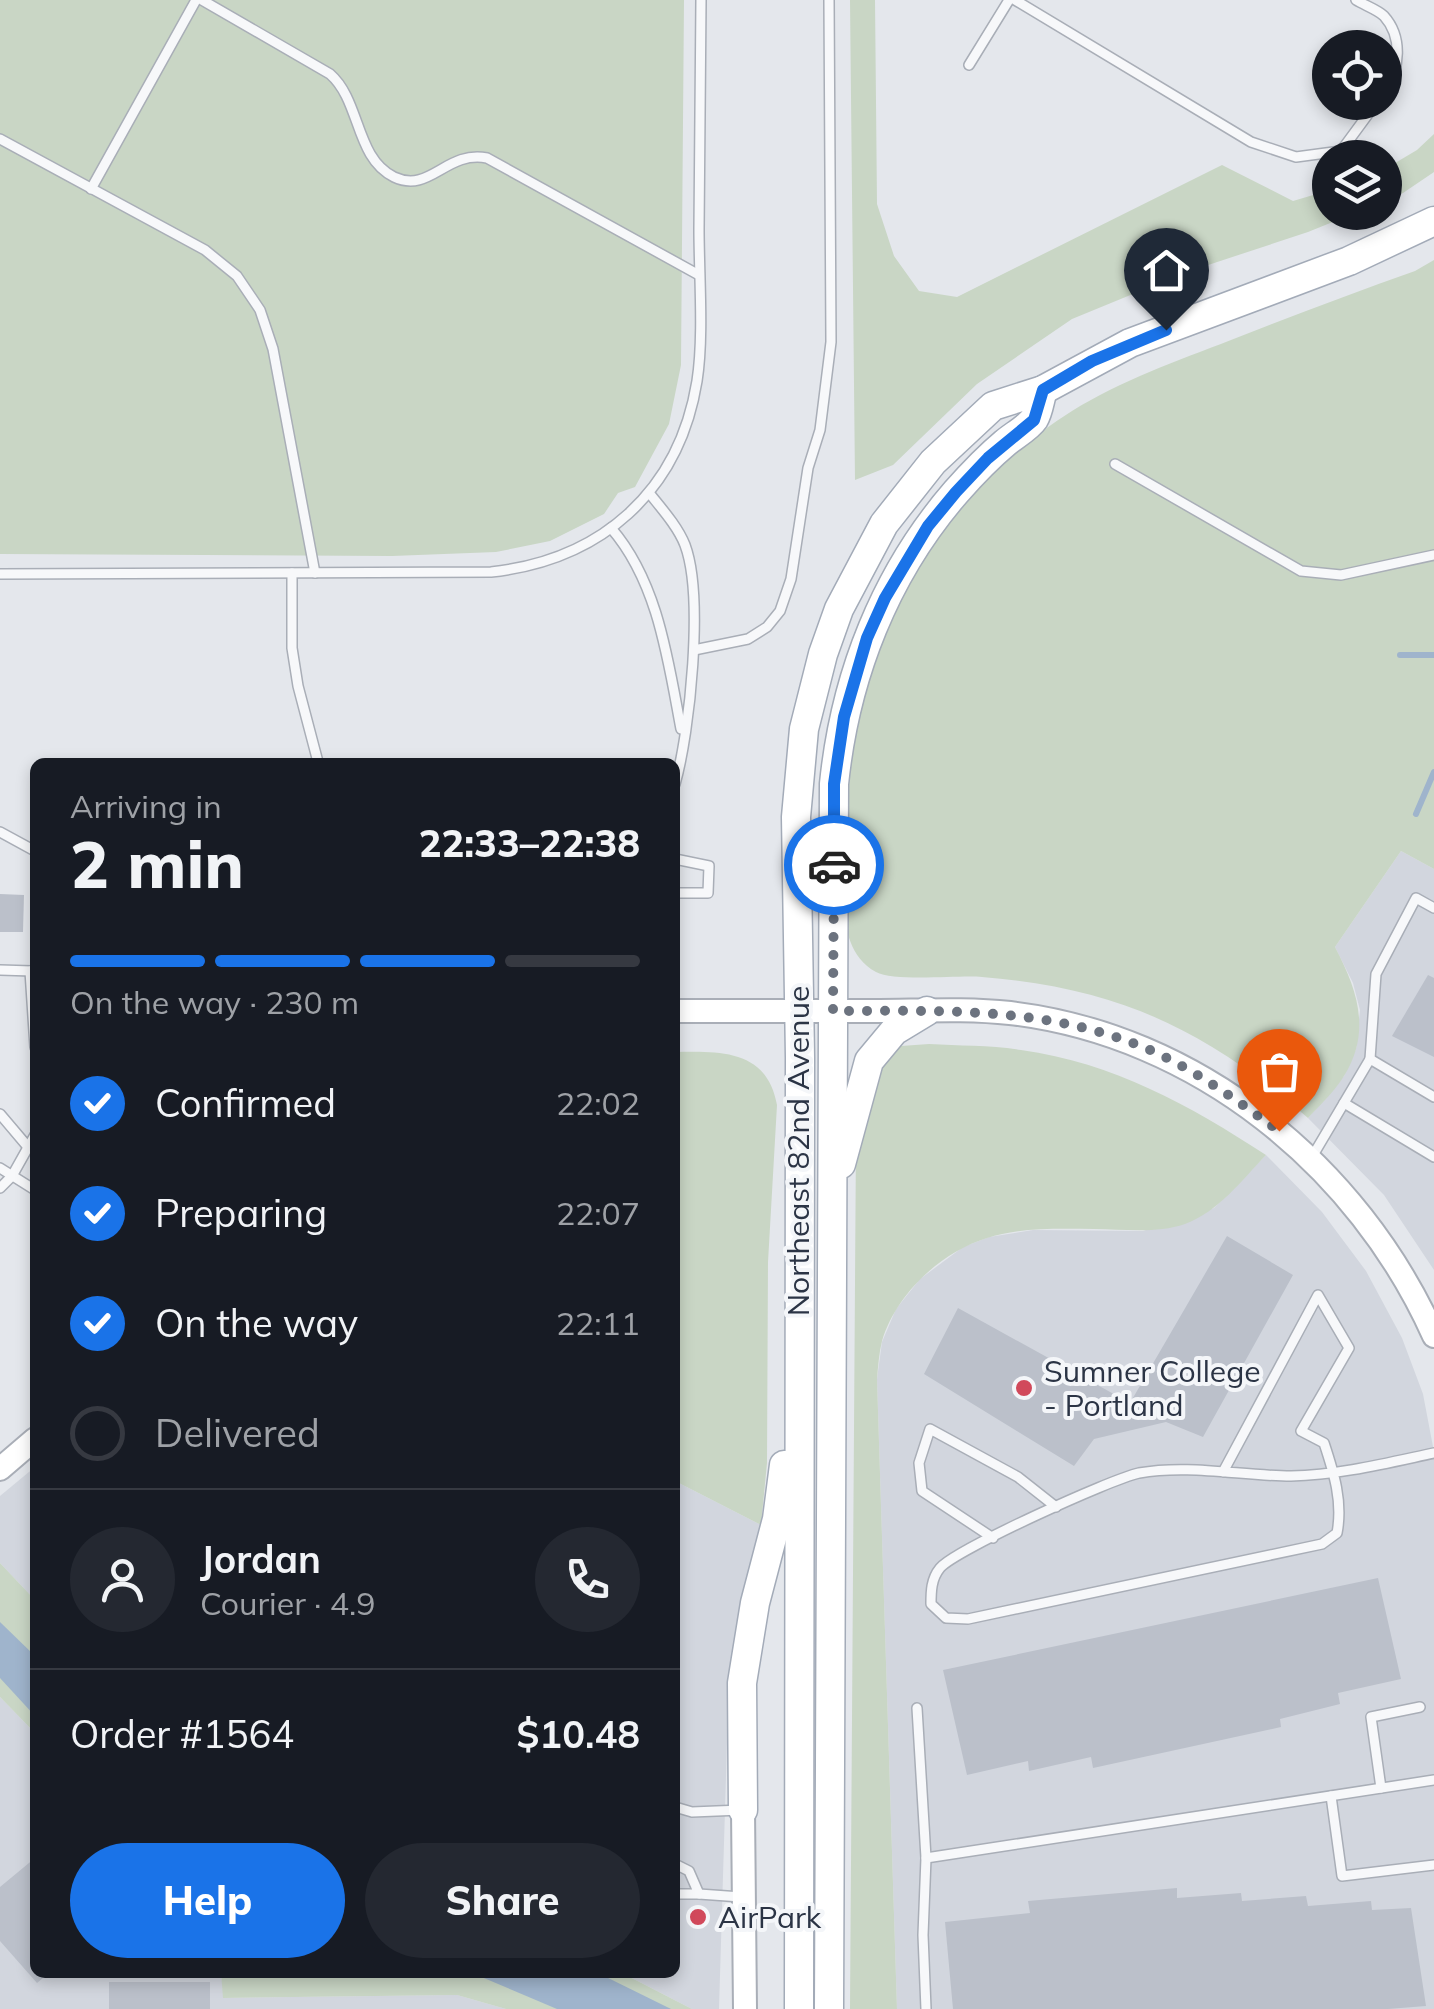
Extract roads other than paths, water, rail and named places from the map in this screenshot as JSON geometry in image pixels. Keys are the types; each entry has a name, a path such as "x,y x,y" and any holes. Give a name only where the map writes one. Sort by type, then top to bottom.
{"main road":[{"name":"Northeast 82nd Avenue","path":"799,2009 798,774 812,690 840,609 884,524 933,462 993,406 1043,390 1130,343 1348,260 1434,221"},
{"name":"Northeast 82nd Avenue","path":"830,2009 834,784 844,717 867,638 904,562 928,526 988,458 1034,420 1043,390"},
{"path":"831,1194 869,1061 894,1032 926,1010"},
{"path":"743,1810 742,1682 755,1603 776,1519 800,1359"}],"street":[{"path":"680,1011 976,1011 1040,1018 1144,1047 1217,1086 1310,1159 1345,1194 1389,1252 1434,1336"},
{"path":"0,1469 30,1443"},
{"path":"743,1810 745,2009"}],"lane":[{"path":"91,189 199,0 342,84 367,148 376,164 392,176 411,182 429,177 454,160 472,155 487,158 699,276"},
{"path":"0,574 464,573 524,569 563,556 633,512 650,494 677,448 698,376 701,0"},
{"path":"694,650 748,639 767,627 780,610 790,579 800,507 823,416 830,358 829,0"},
{"path":"969,65 1012,0 1251,142 1296,157 1341,151 1363,120"},
{"path":"1356,0 1384,16 1390,30"},
{"path":"0,139 205,250 237,276 260,310 272,349 315,573"},
{"path":"1115,464 1301,571 1341,574 1434,555"},
{"path":"650,494 685,546 692,590 694,650 680,760"},
{"path":"611,528 630,550 650,594 684,741"},
{"path":"292,573 292,648 317,758"},
{"path":"0,832 30,848"},
{"path":"680,860 709,866 708,893 680,892"},
{"path":"1310,1159 1370,1059 1376,974 1416,898 1434,908"},
{"path":"0,970 30,971"},
{"path":"1370,1059 1434,1097"},
{"path":"1344,1103 1434,1156"},
{"path":"0,1114 28,1147"},
{"path":"0,1188 12,1176 30,1144"},
{"path":"0,1168 30,1187"},
{"path":"1223,1472 1318,1295 1349,1348 1301,1431 1324,1443 1334,1473 1340,1515 1337,1533 1322,1544 968,1619 946,1618 931,1604 931,1587 941,1567 1096,1488 1138,1474 1179,1470 1290,1476 1334,1473 1434,1453"},
{"path":"993,1538 922,1491 918,1463 930,1429 1018,1478 1056,1507"},
{"path":"1381,1788 1371,1717 1420,1707"},
{"path":"916,1708 926,1858 926,2009"},
{"path":"926,1858 1434,1780"},
{"path":"1331,1796 1342,1876 1434,1865"},
{"path":"680,1808 692,1812 743,1810"},
{"path":"680,1866 689,1871 699,1894"},
{"path":"680,1894 744,1898"}],"water":[{"path":"0,1622 30,1651 30,1711 0,1678"},
{"path":"484,1978 608,1978 671,2009 557,2009"}],"waterway":[{"path":"1400,655 1434,655"},
{"path":"1416,814 1434,772"}],"place":[{"name":"Sumner College - Portland","path":"1024,1388"},
{"name":"AirPark","path":"698,1917"}]}
